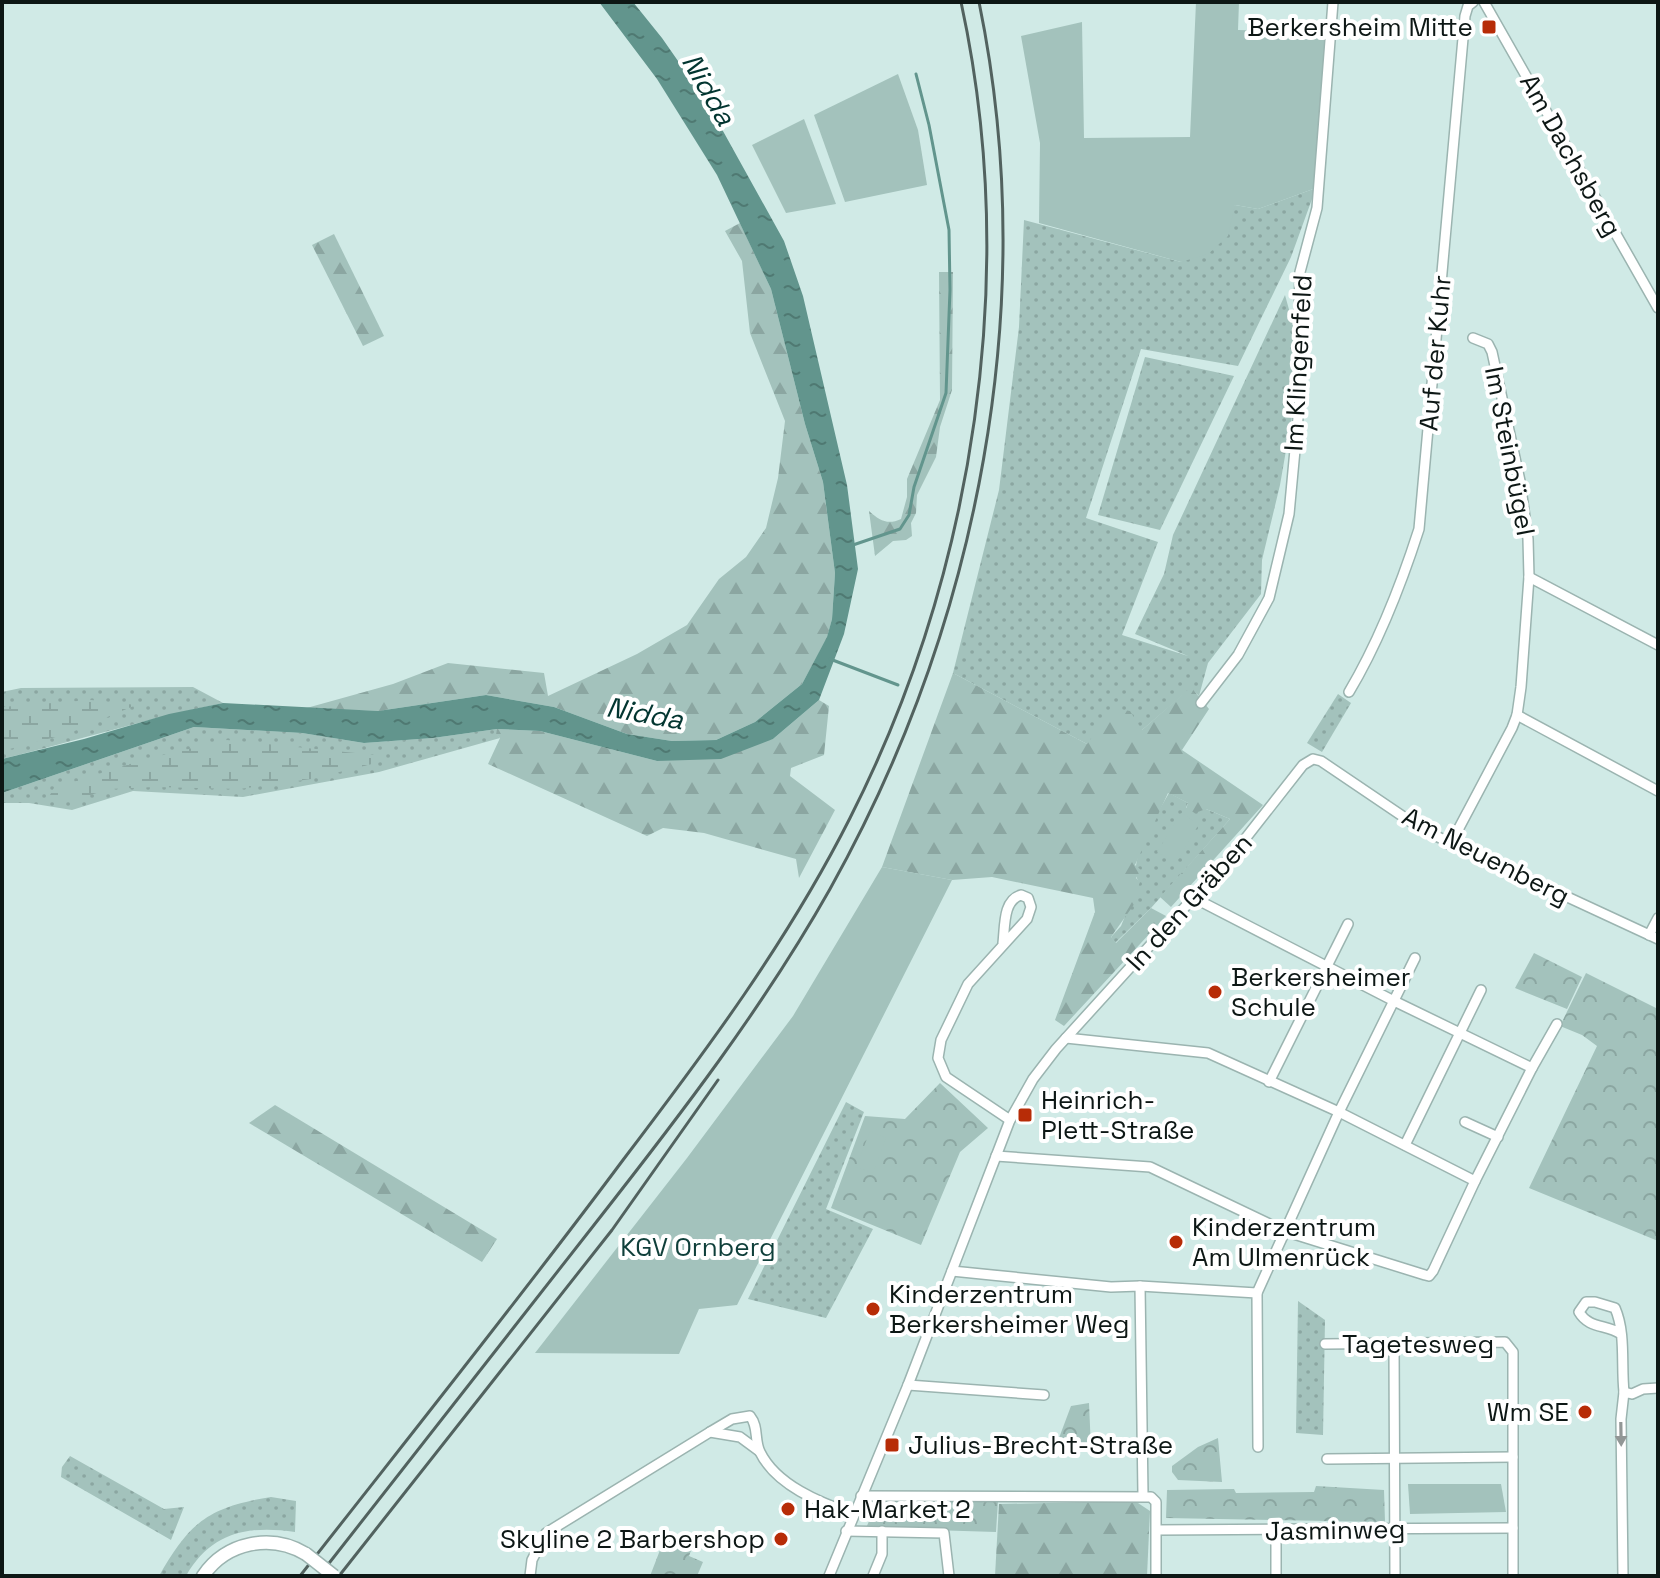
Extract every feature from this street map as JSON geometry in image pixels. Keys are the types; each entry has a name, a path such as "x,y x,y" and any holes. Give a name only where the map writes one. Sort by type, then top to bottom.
{"street":[{"name":"Im Klingenfeld","path":"1201,703 1238,655 1269,598 1289,514 1305,343 1299,315 1300,272 1317,208 1333,2"},
{"name":"Auf der Kuhr","path":"1349,692 1382,631 1419,529 1465,16 1473,2"},
{"name":"Am Dachsberg","path":"1484,2 1658,308"},
{"name":"Im Steinbügel","path":"1450,845 1517,715 1529,577 1528,539 1520,481 1492,352 1488,344 1473,338"},
{"path":"1529,577 1658,645"},
{"path":"1517,715 1658,791"},
{"name":"In den Gräben","path":"829,1576 908,1385 1010,1120 1033,1079 1056,1049 1256,827 1303,765 1313,759 1321,761"},
{"name":"Am Neuenberg","path":"1321,761 1450,845 1654,937"},
{"path":"1003,943 1008,904 1013,897 1021,895 1028,898 1031,907 1027,919 968,984 941,1040 938,1058 946,1077 1010,1120"},
{"path":"1194,898 1532,1068"},
{"path":"1654,937 1658,918"},
{"path":"1269,1082 1348,924"},
{"path":"1258,1447 1257,1293 1339,1112 1415,958"},
{"path":"1405,1145 1481,990"},
{"path":"996,1156 1150,1167 1284,1231 1429,1276 1557,1024"},
{"path":"1066,1038 1208,1053 1339,1112 1475,1181"},
{"path":"1465,1122 1498,1137"},
{"path":"952,1271 1111,1287 1257,1293"},
{"path":"1140,1286 1143,1495"},
{"path":"1621,1334 1611,1327 1585,1322 1579,1312 1586,1302 1615,1308 1620,1320 1621,1334 1624,1392 1621,1419 1623,1576"},
{"name":"Tagetesweg","path":"1325,1344 1505,1342 1513,1352 1513,1457"},
{"path":"1394,1345 1395,1576"},
{"path":"908,1385 1044,1395"},
{"path":"1624,1392 1632,1394 1658,1388"},
{"path":"530,1576 532,1560 546,1533 732,1419 750,1416 759,1451"},
{"path":"710,1432 740,1437 759,1451 782,1480 837,1509 853,1514"},
{"path":"1327,1459 1513,1457 1513,1576"},
{"path":"861,1496 1151,1497 1156,1502 1157,1515 1156,1576"},
{"name":"Jasminweg","path":"1157,1530 1513,1528"},
{"path":"846,1531 944,1533 949,1576"},
{"path":"873,1576 882,1554 882,1531"},
{"path":"1276,1531 1276,1576"},
{"path":"203,1576 221,1557 250,1544 279,1543 306,1554 334,1576"}],"green space":[{"path":"1196,2 1239,2 1238,30 1325,32 1316,188 1258,209 1235,205 1228,236 1208,254 1181,262 1039,223 1040,143 1021,36 1082,22 1084,138 1190,137"},
{"path":"898,74 918,130 927,185 845,202 814,115"},
{"path":"804,119 836,204 786,213 752,145"},
{"path":"1316,188 1291,257 1238,366 1141,349 1086,518 1158,542 1122,635 1188,656 1135,634 1164,574 1173,535 1285,295 1296,335 1297,387 1280,485 1262,560 1261,594 1208,663 1199,696 1191,688 1142,730 1087,744 953,673 999,490 1019,327 1024,220 1181,262 1235,205 1258,209"},
{"path":"740,223 771,289 823,482 835,573 832,619 827,638 802,684 755,722 716,740 672,741 627,734 554,707 486,695 378,711 303,709 393,684 448,663 544,673 548,696 637,654 687,625 719,579 746,557 766,528 778,478 785,421 750,333 742,261 725,231"},
{"path":"334,234 384,336 363,346 312,245"},
{"path":"939,272 953,272 952,390 940,427 936,457 917,495 916,513 911,523 912,536 893,541 875,556 869,511 884,521 901,519 907,497 907,479 940,400"},
{"path":"1145,357 1234,376 1160,530 1098,515"},
{"path":"953,673 1087,744 1113,708 1130,711 1142,730 1191,687 1209,709 1182,750 1263,805 1171,907 1160,897 1230,819 1206,809 1195,813 1186,809 1188,803 1168,793 1135,865 1141,870 1136,878 1140,882 1135,903 1111,937 1116,943 1151,908 1166,916 1064,1026 1055,1020 1095,912 1093,898 992,877 952,880 882,867"},
{"path":"193,687 223,703 2,759 2,692 21,688"},
{"path":"1338,694 1351,703 1322,752 1307,743"},
{"path":"91,700 136,705 67,734 2,751 2,707"},
{"path":"819,700 829,706 824,755 791,768 790,776 835,810 799,878 796,859 704,833 663,828 647,836 488,764 500,738 496,735 497,729 540,731 657,761 773,739"},
{"path":"194,727 302,733 364,743 497,729 500,738 379,772 243,797 133,791 72,810 29,803 2,803 2,793"},
{"path":"227,740 375,755 380,762 311,779 239,789 109,789 78,799 47,800 54,788 146,759"},
{"path":"1169,793 1188,803 1186,808 1206,809 1230,819 1151,908 1115,943 1111,937 1121,926 1139,882 1136,873 1140,850"},
{"path":"1181,813 1199,824 1176,863 1157,852"},
{"name":"KGV Ornberg","path":"882,867 952,880 737,1305 699,1309 679,1354 535,1353 793,1016"},
{"path":"1534,953 1582,977 1567,1009 1515,988"},
{"path":"1586,973 1658,1009 1658,1241 1529,1188 1597,1046 1582,1035 1560,1026"},
{"path":"940,1083 988,1128 960,1152 921,1245 831,1208 865,1116 905,1119"},
{"path":"846,1102 864,1112 826,1209 873,1229 826,1318 748,1299"},
{"path":"275,1105 497,1239 482,1262 249,1123"},
{"path":"870,1131 886,1138 873,1173 856,1167"},
{"path":"1298,1301 1325,1320 1323,1435 1296,1433"},
{"path":"1089,1403 1091,1449 1056,1446 1071,1406"},
{"path":"1218,1438 1222,1482 1178,1480 1172,1466 1198,1447"},
{"path":"70,1456 164,1509 184,1507 171,1540 61,1477 62,1467"},
{"path":"1408,1484 1501,1484 1506,1512 1410,1514"},
{"path":"1316,1486 1384,1490 1385,1522 1166,1518 1167,1490 1314,1492"},
{"path":"271,1497 296,1501 295,1532 262,1530 233,1535 207,1550 186,1576 159,1576 181,1542 203,1520 231,1506"},
{"path":"998,1501 996,1532 866,1528 877,1503"},
{"path":"1135,1501 1150,1511 1147,1576 995,1576 999,1504"},
{"path":"667,1532 694,1543 689,1556 703,1562 697,1576 650,1576"}],"water":[{"path":"599,2 633,2 708,104 784,241 803,296 847,485 858,569 844,634 819,700 773,739 721,759 657,761 540,731 497,729 364,743 302,733 194,727 2,793 2,759 169,714 223,703 378,711 486,695 554,707 627,734 672,741 716,740 755,722 802,684 827,637 832,619 835,573 823,482 771,289 717,175 657,79"}],"waterway":[{"path":"853,545 900,529 909,515 914,487 946,393 949,230 916,74"},
{"path":"830,659 898,685"}],"railway":[{"path":"300,1576 543,1265 685,1078 744,994 826,864 893,723 928,625 956,523 974,419 985,315 986,210 978,105 961,2"},
{"path":"319,1576 626,1185 718,1062 804,933 882,787 925,680 959,571 984,459 998,345 1003,230 997,116 979,2"},
{"path":"339,1576 612,1230 718,1080"}],"place":[{"name":"Berkersheim Mitte","path":"1489,27"},
{"name":"Berkersheimer Schule","path":"1215,992"},
{"name":"Heinrich- Plett-Straße","path":"1025,1115"},
{"name":"Kinderzentrum Am Ulmenrück","path":"1176,1242"},
{"name":"Kinderzentrum Berkersheimer Weg","path":"873,1309"},
{"name":"Wm SE","path":"1585,1412"},
{"name":"Julius-Brecht-Straße","path":"892,1445"},
{"name":"Hak-Market 2","path":"788,1509"},
{"name":"Skyline 2 Barbershop","path":"781,1539"}],"water label":[{"name":"Nidda","path":"709,89"},
{"name":"Nidda","path":"645,713"}]}
